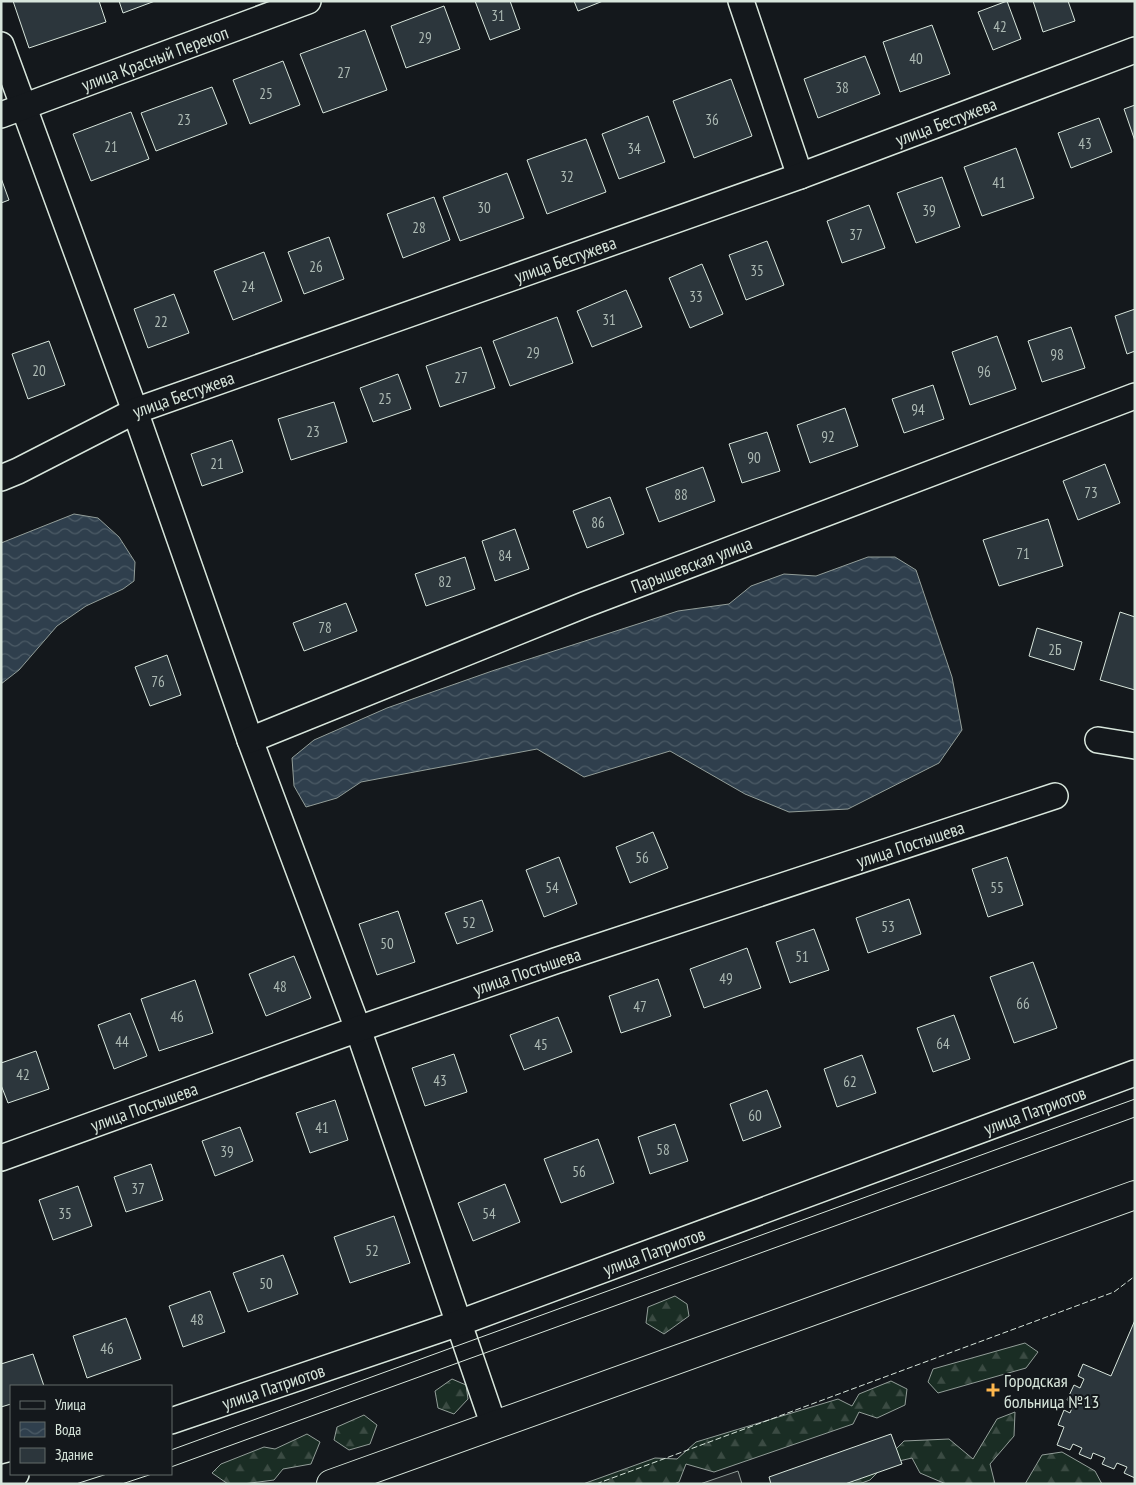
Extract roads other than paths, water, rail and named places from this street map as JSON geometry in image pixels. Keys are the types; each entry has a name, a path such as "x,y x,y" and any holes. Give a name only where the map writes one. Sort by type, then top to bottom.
{"main road":[{"path":"331,1484 1135,1195"}],"street":[{"name":"улица Красный Перекоп","path":"1,115 308,1"},
{"path":"741,1 800,176"},
{"path":"1,46 135,411 250,740 358,1029 494,1426"},
{"name":"улица Бестужева","path":"1,478 135,411 800,176 1135,50"},
{"name":"Парышевская улица","path":"250,740 584,605 1135,396"},
{"path":"1098,740 1135,746"},
{"name":"улица Постышева","path":"1,1158 358,1029 555,961 1055,796"},
{"name":"улица Патриотов","path":"172,1421 459,1323 1135,1073"}],"water":[{"path":"74,514 98,518 119,537 135,562 134,581 123,589 86,606 57,626 19,670 1,684 1,543"},
{"path":"868,557 895,557 916,570 952,677 962,730 939,763 848,809 789,812 745,794 670,751 584,777 537,749 361,782 337,798 306,807 294,786 292,758 314,740 387,708 492,671 678,611 729,604 751,586 784,574 816,576"}],"tram line":[{"path":"172,1450 1135,1099"},
{"path":"172,1467 1135,1117"},
{"path":"76,1484 104,1475"},
{"path":"122,1484 149,1475"}],"place":[{"name":"Городская больница №13","path":"993,1390"}]}
